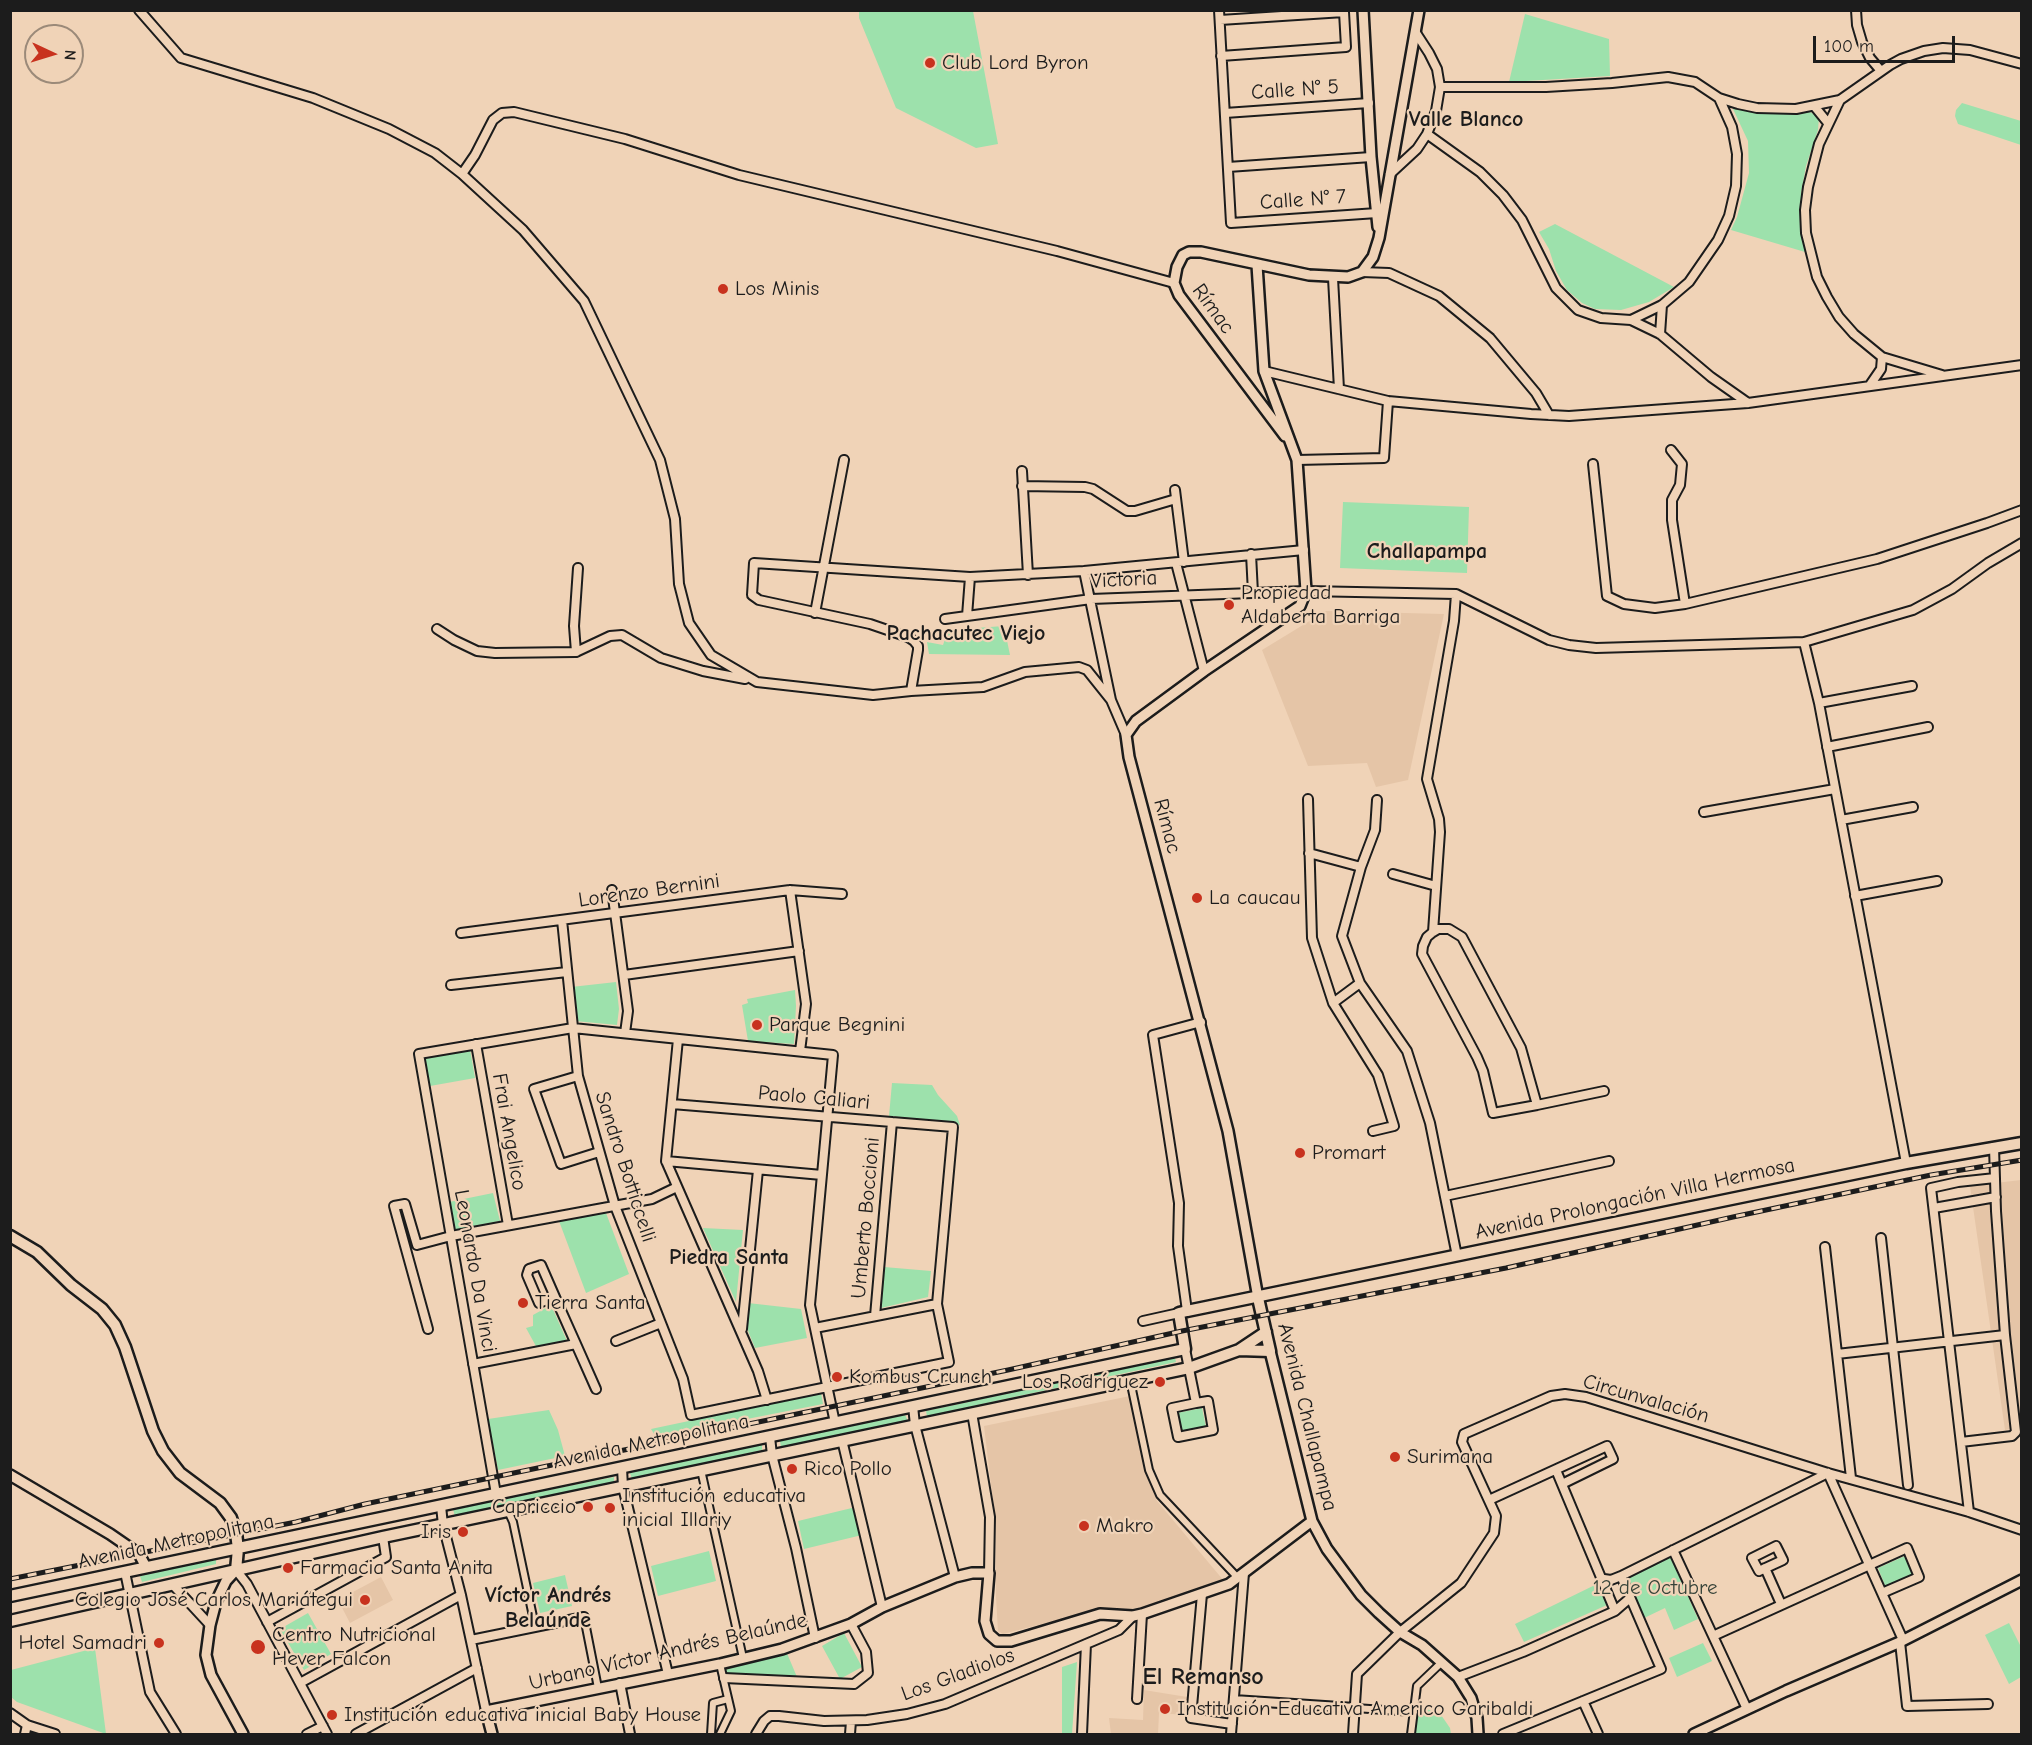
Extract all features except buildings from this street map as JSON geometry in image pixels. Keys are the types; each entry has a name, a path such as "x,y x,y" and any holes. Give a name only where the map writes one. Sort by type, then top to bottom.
{"main road":[{"name":"Avenida Prolongación Villa Hermosa","path":"1258,1298 1906,1163 2022,1143"},
{"path":"10,1236 37,1252 71,1285 102,1309 115,1325 125,1347 153,1431 163,1451 180,1473 220,1503 231,1518 238,1548 236,1570"},
{"path":"1185,1349 1183,1312 1258,1298"},
{"name":"Avenida Challapampa","path":"1258,1298 1270,1351"},
{"name":"Avenida Metropolitana","path":"10,1621 383,1537 1189,1368 1239,1350 1266,1332"},
{"name":"Avenida Metropolitana","path":"10,1596 1185,1349"},
{"name":"Avenida Metropolitana","path":"1239,1350 1270,1351"}],"street":[{"path":"139,10 181,58 313,98 389,129 435,153 462,174 523,230 584,301 660,460 675,519 679,584 689,623 711,655 757,682 873,695 983,687 1025,672 1079,667 1087,670 1111,700"},
{"path":"1219,10 1228,167 1371,157"},
{"path":"1363,10 1371,157 1379,238"},
{"path":"1362,272 1373,257 1379,238 1419,10"},
{"path":"1856,10 1862,42 1870,58 1881,71"},
{"path":"1220,20 1344,12 1346,35 1346,47 1221,56"},
{"path":"1390,174 1417,149 1427,134 1436,111 1440,87 1437,69 1430,53 1416,33"},
{"path":"1440,87 1546,87 1668,77 1695,82 1719,98 1757,108 1777,110 1815,106 1840,100 1881,71 1914,54 1943,48 1970,50 2022,64"},
{"path":"1630,320 1662,305 1678,292 1696,273 1718,240 1729,216 1736,186 1737,154 1732,127 1719,98"},
{"path":"1840,100 1819,144 1806,199 1806,233 1810,255 1827,297 1839,317 1854,334 1882,357 1947,376"},
{"name":"Calle N° 5","path":"1225,113 1369,103"},
{"path":"1815,106 1828,123"},
{"path":"462,174 475,156 493,120 502,113 514,112 625,139 739,175 1057,251 1174,283"},
{"path":"1427,134 1480,172 1503,195 1522,220 1556,288 1578,310 1601,318 1630,320 1660,334 1748,403"},
{"name":"Calle N° 7","path":"1228,167 1231,223 1377,213"},
{"name":"Rímac","path":"1292,445 1179,295 1174,283 1177,267 1184,255 1189,252 1202,252 1257,265 1264,371 1298,460 1306,591"},
{"path":"1257,265 1333,278 1348,277 1362,272 1389,273 1439,296 1490,338 1536,393 1549,415"},
{"path":"1333,278 1339,389"},
{"path":"1660,334 1662,305"},
{"path":"1870,385 1881,369 1882,357"},
{"path":"1264,371 1388,401 1569,416 1748,403 2022,365"},
{"path":"1298,460 1384,458 1388,401"},
{"path":"1671,450 1682,464 1680,485 1672,500 1672,520 1685,604"},
{"path":"815,613 843,460"},
{"path":"1593,464 1607,596 1624,604 1655,609 1877,560 2022,510"},
{"path":"1022,471 1028,575"},
{"path":"1022,486 1093,489 1128,511 1176,499"},
{"path":"1175,490 1183,596 1204,671"},
{"path":"1433,932 1440,832 1439,819 1427,779 1454,621 1456,594 1549,640 1569,645 1596,648 1804,642 1913,610 1952,590 1988,563 2022,543"},
{"path":"911,691 918,650 914,641 870,624 759,600 752,596 754,563 970,577 1084,571 1304,550"},
{"path":"1251,554 1253,593"},
{"path":"576,652 574,622 578,568"},
{"path":"1084,571 1111,700 1126,735 1136,722 1204,671 1300,606 1306,591"},
{"path":"967,616 970,577"},
{"name":"Victoria","path":"945,619 1091,599 1306,591 1456,594"},
{"path":"437,629 477,651 495,653 576,652 610,636 622,635 662,658 704,671 753,680"},
{"path":"1804,642 1819,703 1906,1163"},
{"path":"1819,703 1912,686"},
{"path":"1827,747 1928,727"},
{"name":"Rímac","path":"1126,735 1129,757 1228,1131 1258,1298"},
{"path":"1704,812 1835,789"},
{"path":"1308,799 1312,938 1334,1003 1378,1075 1394,1126 1373,1131"},
{"path":"1377,800 1375,830 1361,867 1342,936 1359,983 1407,1052 1430,1123 1457,1256"},
{"path":"1841,820 1913,807"},
{"path":"1309,853 1361,867"},
{"path":"1393,874 1436,886"},
{"path":"1855,896 1937,881"},
{"path":"612,890 628,1011 626,1033"},
{"path":"790,890 806,1004 800,1052"},
{"name":"Lorenzo Bernini","path":"461,933 790,890 842,894"},
{"name":"Sandro Botticcelli","path":"562,920 578,1076 615,1206 683,1379 691,1415 767,1400"},
{"path":"1537,1105 1521,1048 1462,937 1449,929 1438,929 1427,937 1422,954 1477,1057 1483,1071 1493,1113 1537,1105 1604,1091"},
{"path":"624,975 799,951"},
{"path":"451,985 567,972"},
{"path":"1334,1003 1359,983"},
{"path":"1143,1320 1183,1312 1178,1246 1179,1203 1154,1035 1201,1022"},
{"path":"476,1044 573,1028 833,1055 810,1305 835,1423"},
{"path":"678,1039 666,1161 758,1371 767,1400 949,1362 937,1304 815,1328"},
{"name":"Leonardo Da Vinci","path":"476,1044 419,1054 496,1494"},
{"name":"Frai Angelico","path":"476,1044 508,1226"},
{"path":"578,1076 534,1089 561,1164 599,1152"},
{"name":"Paolo Caliari","path":"672,1104 953,1128 937,1304"},
{"name":"Umberto Boccioni","path":"875,1316 892,1122"},
{"path":"1961,1442 2012,1436 2016,1432 2005,1335 1994,1147"},
{"path":"666,1161 822,1175"},
{"path":"1445,1196 1609,1161"},
{"path":"741,1332 758,1170"},
{"path":"1969,1512 1932,1187 1995,1178"},
{"path":"428,1329 394,1206 405,1204 417,1245 451,1236 652,1199 677,1187"},
{"path":"1934,1208 1996,1197"},
{"path":"1881,1238 1908,1485"},
{"path":"1825,1247 1851,1478"},
{"path":"555,1297 539,1303 526,1275 529,1269 541,1265 596,1389"},
{"path":"616,1341 661,1323"},
{"path":"1837,1354 2005,1335"},
{"path":"473,1364 576,1344"},
{"path":"1185,1349 1196,1403"},
{"name":"Avenida Challapampa","path":"1270,1351 1312,1521 1328,1550 1361,1595 1400,1632 1442,1662 1458,1677 1471,1698 1477,1718 1478,1734"},
{"path":"1130,1380 1149,1470 1160,1495 1241,1575 1231,1734"},
{"name":"Circunvalación","path":"1353,1734 1356,1675 1400,1632 1461,1582 1494,1533 1496,1516 1462,1442 1464,1434 1551,1396 1565,1394 1586,1397 1828,1473 1969,1512 2022,1530"},
{"path":"1208,1401 1213,1430 1178,1437 1172,1408 1196,1403 1208,1401"},
{"path":"913,1406 915,1425 955,1577"},
{"path":"972,1413 990,1517 985,1621 989,1635 997,1641 1011,1641 1100,1614 1138,1615 1229,1584 1312,1521"},
{"path":"770,1437 772,1455 796,1548 815,1638"},
{"path":"842,1440 882,1607"},
{"path":"1489,1500 1607,1446 1613,1460 1562,1484"},
{"path":"622,1468 623,1487 668,1674"},
{"path":"701,1470 742,1658"},
{"path":"1556,1470 1616,1611"},
{"path":"1604,1579 1611,1580 1621,1576 1828,1473 1901,1641 1907,1706 1988,1704"},
{"path":"10,1475 110,1534 139,1554 146,1568"},
{"path":"441,1506 442,1525 461,1595 492,1734"},
{"path":"507,1511 513,1522 535,1626"},
{"path":"267,1622 386,1557 383,1537"},
{"path":"1713,1636 1907,1548 1919,1576 1882,1593"},
{"path":"1673,1550 1747,1709"},
{"path":"1765,1568 1781,1604"},
{"path":"243,1734 207,1666 206,1655 216,1602 226,1581 236,1570 248,1584 327,1734"},
{"path":"125,1572 150,1692 176,1734"},
{"name":"Urbano Víctor Andrés Belaúnde","path":"486,1711 720,1664 782,1649 851,1624 882,1607 955,1577 972,1573 989,1574"},
{"path":"1503,1734 1660,1668 1621,1576"},
{"path":"1694,1734 1901,1641 2022,1580"},
{"path":"173,1585 210,1625"},
{"path":"1202,1594 1191,1718 1232,1724"},
{"path":"300,1683 461,1595"},
{"path":"1458,1677 1523,1652 1616,1611 1630,1598"},
{"path":"1137,1700 1138,1615"},
{"name":"Los Gladiolos","path":"756,1734 770,1716 851,1721 907,1714 945,1704 1119,1630 1138,1615"},
{"path":"471,1640 584,1617 598,1688"},
{"path":"724,1678 854,1684 868,1673 866,1652 851,1624"},
{"path":"1082,1734 1086,1644"},
{"path":"1410,1734 1418,1686 1442,1662"},
{"path":"720,1664 731,1711 720,1734"},
{"path":"356,1734 477,1668"},
{"path":"620,1683 630,1734"},
{"path":"711,1734 713,1703 728,1699"},
{"path":"1234,1700 1414,1712"},
{"path":"1583,1701 1598,1734"},
{"path":"10,1713 27,1725 55,1734"},
{"path":"850,1734 851,1721"},
{"path":"25,1734 27,1725"},
{"path":"307,1734 323,1726"}],"shaded area":[{"path":"1326,611 1444,614 1408,780 1376,787 1367,763 1308,766 1262,650"},
{"path":"2021,1180 2021,1427 2005,1430 1970,1186"},
{"path":"1130,1396 1145,1470 1157,1501 1224,1581 1160,1603 1131,1609 1104,1608 1003,1634 998,1631 996,1527 984,1426"},
{"name":"Colegio José Carlos Mariátegui","path":"381,1577 393,1600 350,1623 338,1600"},
{"name":"Institución Educativa Americo Garibaldi","path":"1144,1690 1187,1697 1186,1715 1159,1713 1158,1734 1111,1734 1109,1718 1143,1720"}],"green space":[{"name":"Club Lord Byron","path":"859,11 973,11 998,144 976,148 896,108 859,18"},
{"path":"1525,14 1609,39 1610,76 1509,82"},
{"path":"1962,103 2021,121 2021,145 1958,124 1955,116 1956,110"},
{"path":"1736,105 1778,113 1810,112 1819,117 1818,130 1806,166 1801,194 1805,252 1731,230 1737,217 1749,173 1748,141 1733,109"},
{"path":"1555,224 1674,287 1649,302 1621,310 1595,309 1582,303 1567,290 1539,232"},
{"path":"1343,502 1469,507 1467,573 1340,568"},
{"path":"1004,626 1010,655 929,654 927,642 943,645 948,630"},
{"path":"616,982 619,1009 617,1025 575,1021 571,987"},
{"path":"795,990 794,1044 748,1041 742,1005 748,1003 747,999"},
{"path":"470,1049 475,1078 430,1086 424,1057"},
{"path":"892,1083 932,1085 957,1116 960,1125 943,1121 889,1116"},
{"path":"493,1193 500,1221 454,1230 449,1202"},
{"path":"606,1213 629,1274 586,1293 559,1221"},
{"path":"703,1228 743,1230 736,1302"},
{"path":"884,1267 931,1271 928,1297 881,1308"},
{"path":"748,1303 801,1309 807,1338 755,1348 746,1326"},
{"path":"551,1305 567,1341 537,1348 526,1328 533,1326 533,1315"},
{"path":"1175,1358 1176,1362 927,1416 926,1411"},
{"path":"821,1393 823,1404 656,1437 651,1429"},
{"path":"1202,1408 1206,1427 1181,1432 1177,1413"},
{"path":"549,1410 558,1430 565,1456 498,1470 488,1419"},
{"path":"905,1415 908,1421 781,1447 780,1441"},
{"path":"762,1443 762,1450 632,1479 630,1473"},
{"path":"614,1477 614,1483 455,1517 453,1509"},
{"path":"856,1507 862,1535 804,1549 798,1521"},
{"path":"709,1551 716,1581 658,1596 651,1566"},
{"path":"1907,1555 1916,1575 1886,1588 1878,1568"},
{"name":"12 de Octubre","path":"1670,1556 1698,1619 1674,1630 1665,1608 1642,1619 1625,1579"},
{"path":"216,1557 216,1564 142,1582 140,1576"},
{"path":"565,1575 572,1606 540,1613 533,1583"},
{"path":"1597,1584 1607,1605 1524,1642 1515,1624"},
{"path":"308,1613 331,1654 304,1670 280,1629"},
{"path":"2009,1623 2022,1649 2021,1677 2009,1684 1985,1635"},
{"path":"844,1633 862,1667 840,1679 822,1646"},
{"path":"1703,1643 1712,1661 1677,1677 1669,1658"},
{"path":"95,1648 106,1734 17,1702 11,1697 11,1670"},
{"path":"786,1651 797,1677 727,1677 724,1666"},
{"path":"1077,1662 1072,1734 1062,1734 1062,1667"},
{"path":"1412,1706 1439,1712 1450,1728 1451,1734 1409,1734"}],"railway":[{"path":"10,1579 296,1522 365,1504 1008,1370 1182,1331 1506,1268 1931,1175 2022,1160"}],"place":[{"name":"Club Lord Byron","path":"930,63"},
{"name":"Los Minis","path":"723,289"},
{"name":"Propiedad Aldaberta Barriga","path":"1229,605"},
{"name":"La caucau","path":"1197,898"},
{"name":"Parque Begnini","path":"757,1025"},
{"name":"Promart","path":"1300,1153"},
{"name":"Tierra Santa","path":"523,1303"},
{"name":"Kombus Crunch","path":"837,1377"},
{"name":"Los Rodríguez","path":"1160,1382"},
{"name":"Surimana","path":"1395,1457"},
{"name":"Rico Pollo","path":"792,1469"},
{"name":"Capriccio","path":"588,1507"},
{"name":"Institución educativa inicial Illariy","path":"610,1508"},
{"name":"Makro","path":"1084,1526"},
{"name":"Iris","path":"463,1532"},
{"name":"Farmacia Santa Anita","path":"288,1568"},
{"name":"Colegio José Carlos Mariátegui","path":"365,1600"},
{"name":"Hotel Samadri","path":"159,1643"},
{"name":"Centro Nutricional Hever Falcon","path":"258,1647"},
{"name":"Institución Educativa Americo Garibaldi","path":"1165,1709"},
{"name":"Institución educativa inicial Baby House","path":"332,1715"}],"district":[{"name":"Valle Blanco","path":"1466,120"},
{"name":"Challapampa","path":"1427,552"},
{"name":"Pachacutec Viejo","path":"966,634"},
{"name":"Piedra Santa","path":"729,1258"},
{"name":"Víctor Andrés Belaúnde","path":"548,1608"},
{"name":"El Remanso","path":"1203,1677"}]}
